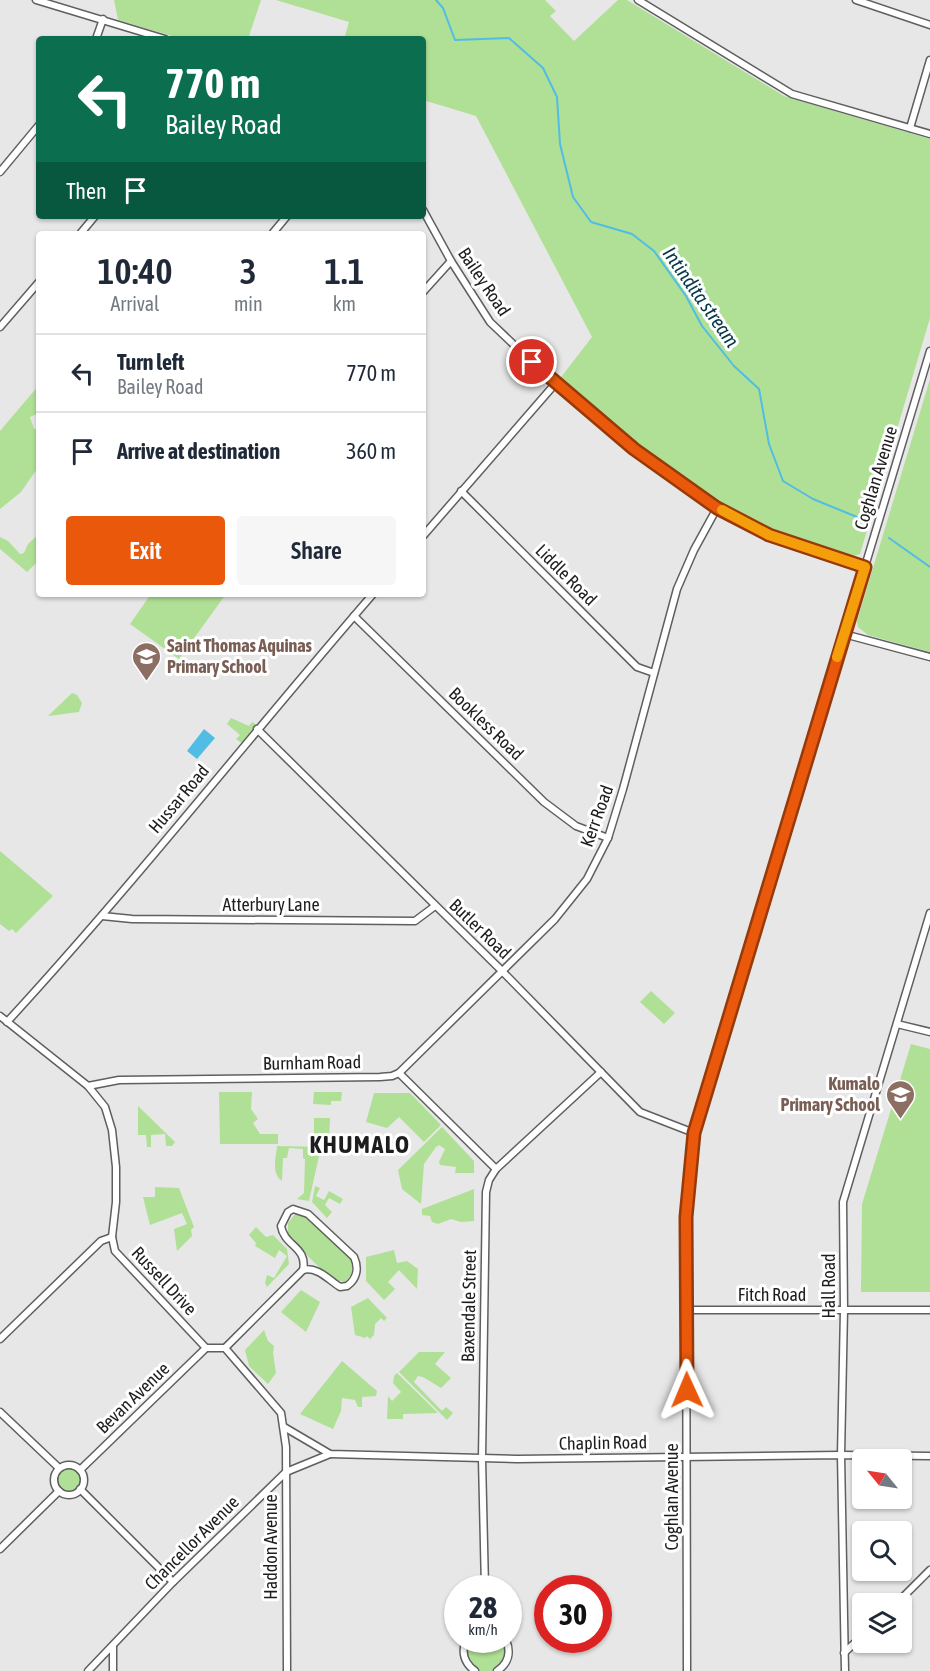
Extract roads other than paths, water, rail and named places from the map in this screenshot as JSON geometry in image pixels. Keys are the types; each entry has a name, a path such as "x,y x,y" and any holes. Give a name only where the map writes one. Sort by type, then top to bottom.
{"street":[{"path":"36,0 156,36"},
{"path":"638,0 792,94 930,134"},
{"path":"856,0 930,25"},
{"path":"97,36 103,19"},
{"path":"910,128 930,60"},
{"path":"0,172 36,129"},
{"name":"Bailey Road","path":"426,215 451,261 490,322 555,384 634,449 717,508 769,535 865,567"},
{"path":"82,231 92,219"},
{"path":"274,231 284,219"},
{"path":"426,289 451,261"},
{"path":"0,327 36,285"},
{"name":"Coghlan Avenue","path":"687,1671 686,1217 694,1133 930,351"},
{"path":"426,533 555,384"},
{"name":"Liddle Road","path":"462,491 637,667 654,673"},
{"name":"Kerr Road","path":"399,1073 555,919 586,879 608,838 684,570 717,508"},
{"name":"Hussar Road","path":"6,1022 102,916 370,597"},
{"name":"Bookless Road","path":"354,616 544,802 576,826 608,838"},
{"path":"844,634 930,657"},
{"name":"Butler Road","path":"257,729 502,971 640,1112 694,1133"},
{"name":"Atterbury Lane","path":"102,916 132,919 415,921 435,906"},
{"name":"Hall Road","path":"845,1671 841,1455 844,1310 843,1202 930,913"},
{"name":"Russell Drive","path":"0,1017 88,1086 105,1107 112,1130 116,1167 116,1202 112,1237 115,1251 206,1348"},
{"path":"897,1024 930,1032"},
{"name":"Baxendale Street","path":"485,1575 482,1459 485,1205 489,1180 496,1169 601,1072"},
{"path":"399,1073 496,1169"},
{"name":"Burnham Road","path":"88,1086 120,1080 380,1077 399,1073"},
{"path":"206,1348 225,1348 303,1270 309,1268 315,1270 344,1288 351,1283 357,1272 357,1265 348,1252 308,1214 293,1209 282,1221 282,1231 303,1256 305,1261 303,1270"},
{"path":"0,1339 101,1240 112,1237"},
{"name":"Fitch Road","path":"686,1310 930,1310"},
{"name":"Bevan Avenue","path":"80,1470 206,1348"},
{"path":"225,1348 276,1406 281,1413 284,1425"},
{"path":"0,1412 59,1468"},
{"name":"Chaplin Road","path":"284,1425 330,1454 482,1459 930,1456"},
{"name":"Haddon Avenue","path":"284,1425 287,1671"},
{"name":"Chancellor Avenue","path":"88,1671 173,1582 286,1472 330,1454"},
{"path":"74,1465 80,1470 84,1482 80,1489 70,1494 59,1491 54,1479 59,1468 74,1465"},
{"path":"80,1489 173,1582"},
{"path":"0,1549 59,1491"},
{"path":"907,1593 930,1570"},
{"path":"844,1653 852,1645"},
{"path":"112,1647 113,1671"},
{"path":"463,1653 465,1660 475,1671"},
{"path":"497,1671 503,1667 509,1653"}],"water":[{"path":"204,729 215,738 197,759 187,751"}],"waterway":[{"name":"Intindita stream","path":"436,0 443,8 455,40 509,38 543,68 557,97 560,144 573,197 591,222 632,234 654,251 686,296 702,326 734,366 759,389 769,444 783,481 813,499 867,523"},
{"path":"889,538 930,567"}],"place":[{"name":"Saint Thomas Aquinas Primary School","path":"146,682"},
{"name":"Kumalo Primary School","path":"901,1120"}],"district":[{"name":"KHUMALO","path":"360,1145"}]}
